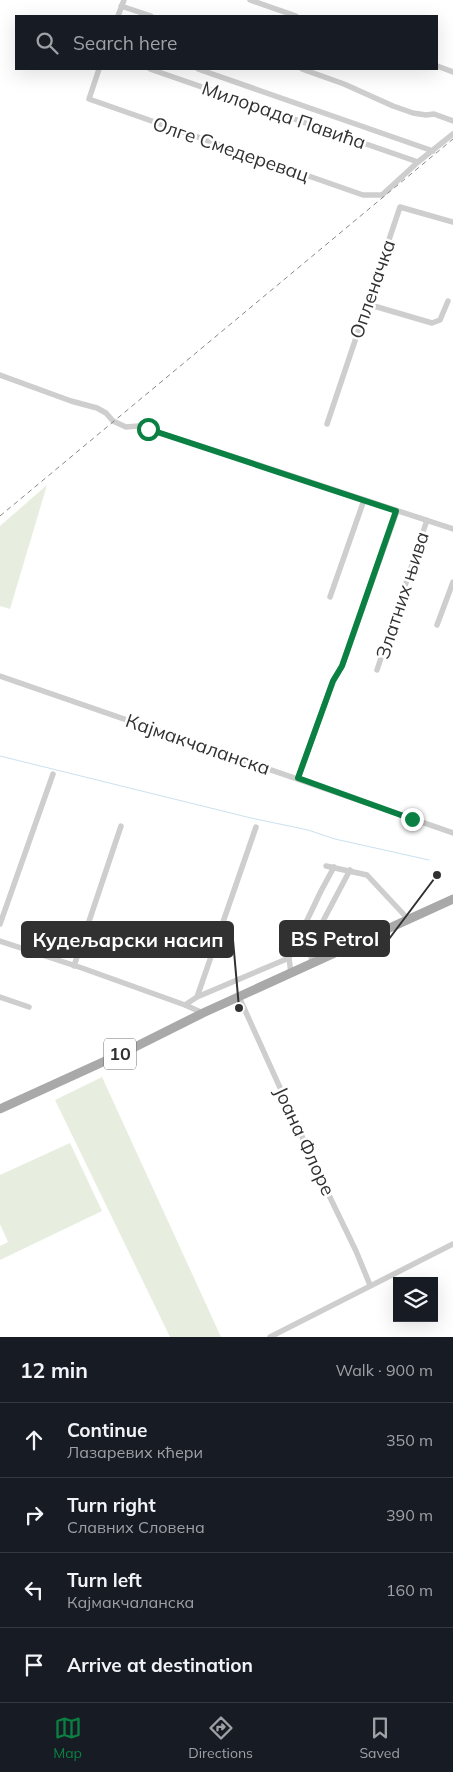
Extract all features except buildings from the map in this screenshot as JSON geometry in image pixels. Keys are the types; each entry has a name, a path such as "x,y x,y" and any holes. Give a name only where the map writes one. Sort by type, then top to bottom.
{"main road":[{"name":"10","path":"0,1109 127,1051 203,1013 453,899"}],"street":[{"path":"250,0 293,15"},
{"path":"118,15 122,3 149,15"},
{"path":"438,66 453,72"},
{"name":"Олге Смедеревац","path":"99,70 89,99 363,195 382,195 418,162"},
{"name":"Милорада Павића","path":"153,70 418,162"},
{"path":"201,70 433,151"},
{"path":"305,70 344,84 393,106 426,115 434,114 453,121"},
{"path":"418,162 453,134"},
{"name":"Опленачка","path":"327,424 400,207 453,222"},
{"path":"367,304 432,323 440,320 448,301"},
{"path":"0,375 71,401 97,408 120,425 126,427 138,426 453,529"},
{"path":"330,597 364,500"},
{"path":"298,778 333,681 342,666 396,511"},
{"name":"Златних њива","path":"377,670 427,520"},
{"path":"437,625 453,582"},
{"name":"Кајмакчаланска","path":"0,676 453,833"},
{"path":"0,924 53,774"},
{"path":"74,966 120,826"},
{"path":"197,998 256,827"},
{"path":"326,866 350,870 368,876 408,919"},
{"path":"291,974 288,958 334,867"},
{"path":"312,964 310,948 350,870"},
{"path":"0,941 185,1005 203,1013"},
{"path":"185,1005 288,958"},
{"path":"0,997 29,1008"},
{"name":"Јоана Флоре","path":"239,997 370,1285"},
{"path":"270,1337 453,1244"}],"green space":[{"path":"47,485 10,609 0,606 0,526"},
{"path":"102,1077 221,1337 170,1337 55,1100"},
{"path":"70,1143 102,1211 0,1260 0,1246 8,1242 0,1224 0,1175"}],"waterway":[{"path":"0,756 251,818 308,830 335,839 429,860"}],"railway":[{"path":"0,516 453,139"}],"place":[{"name":"BS Petrol","path":"437,875"},
{"name":"Кудељарски насип","path":"239,1008"}],"route":[{"path":"148,429 396,511 342,666 333,681 298,778 412,819"}]}
